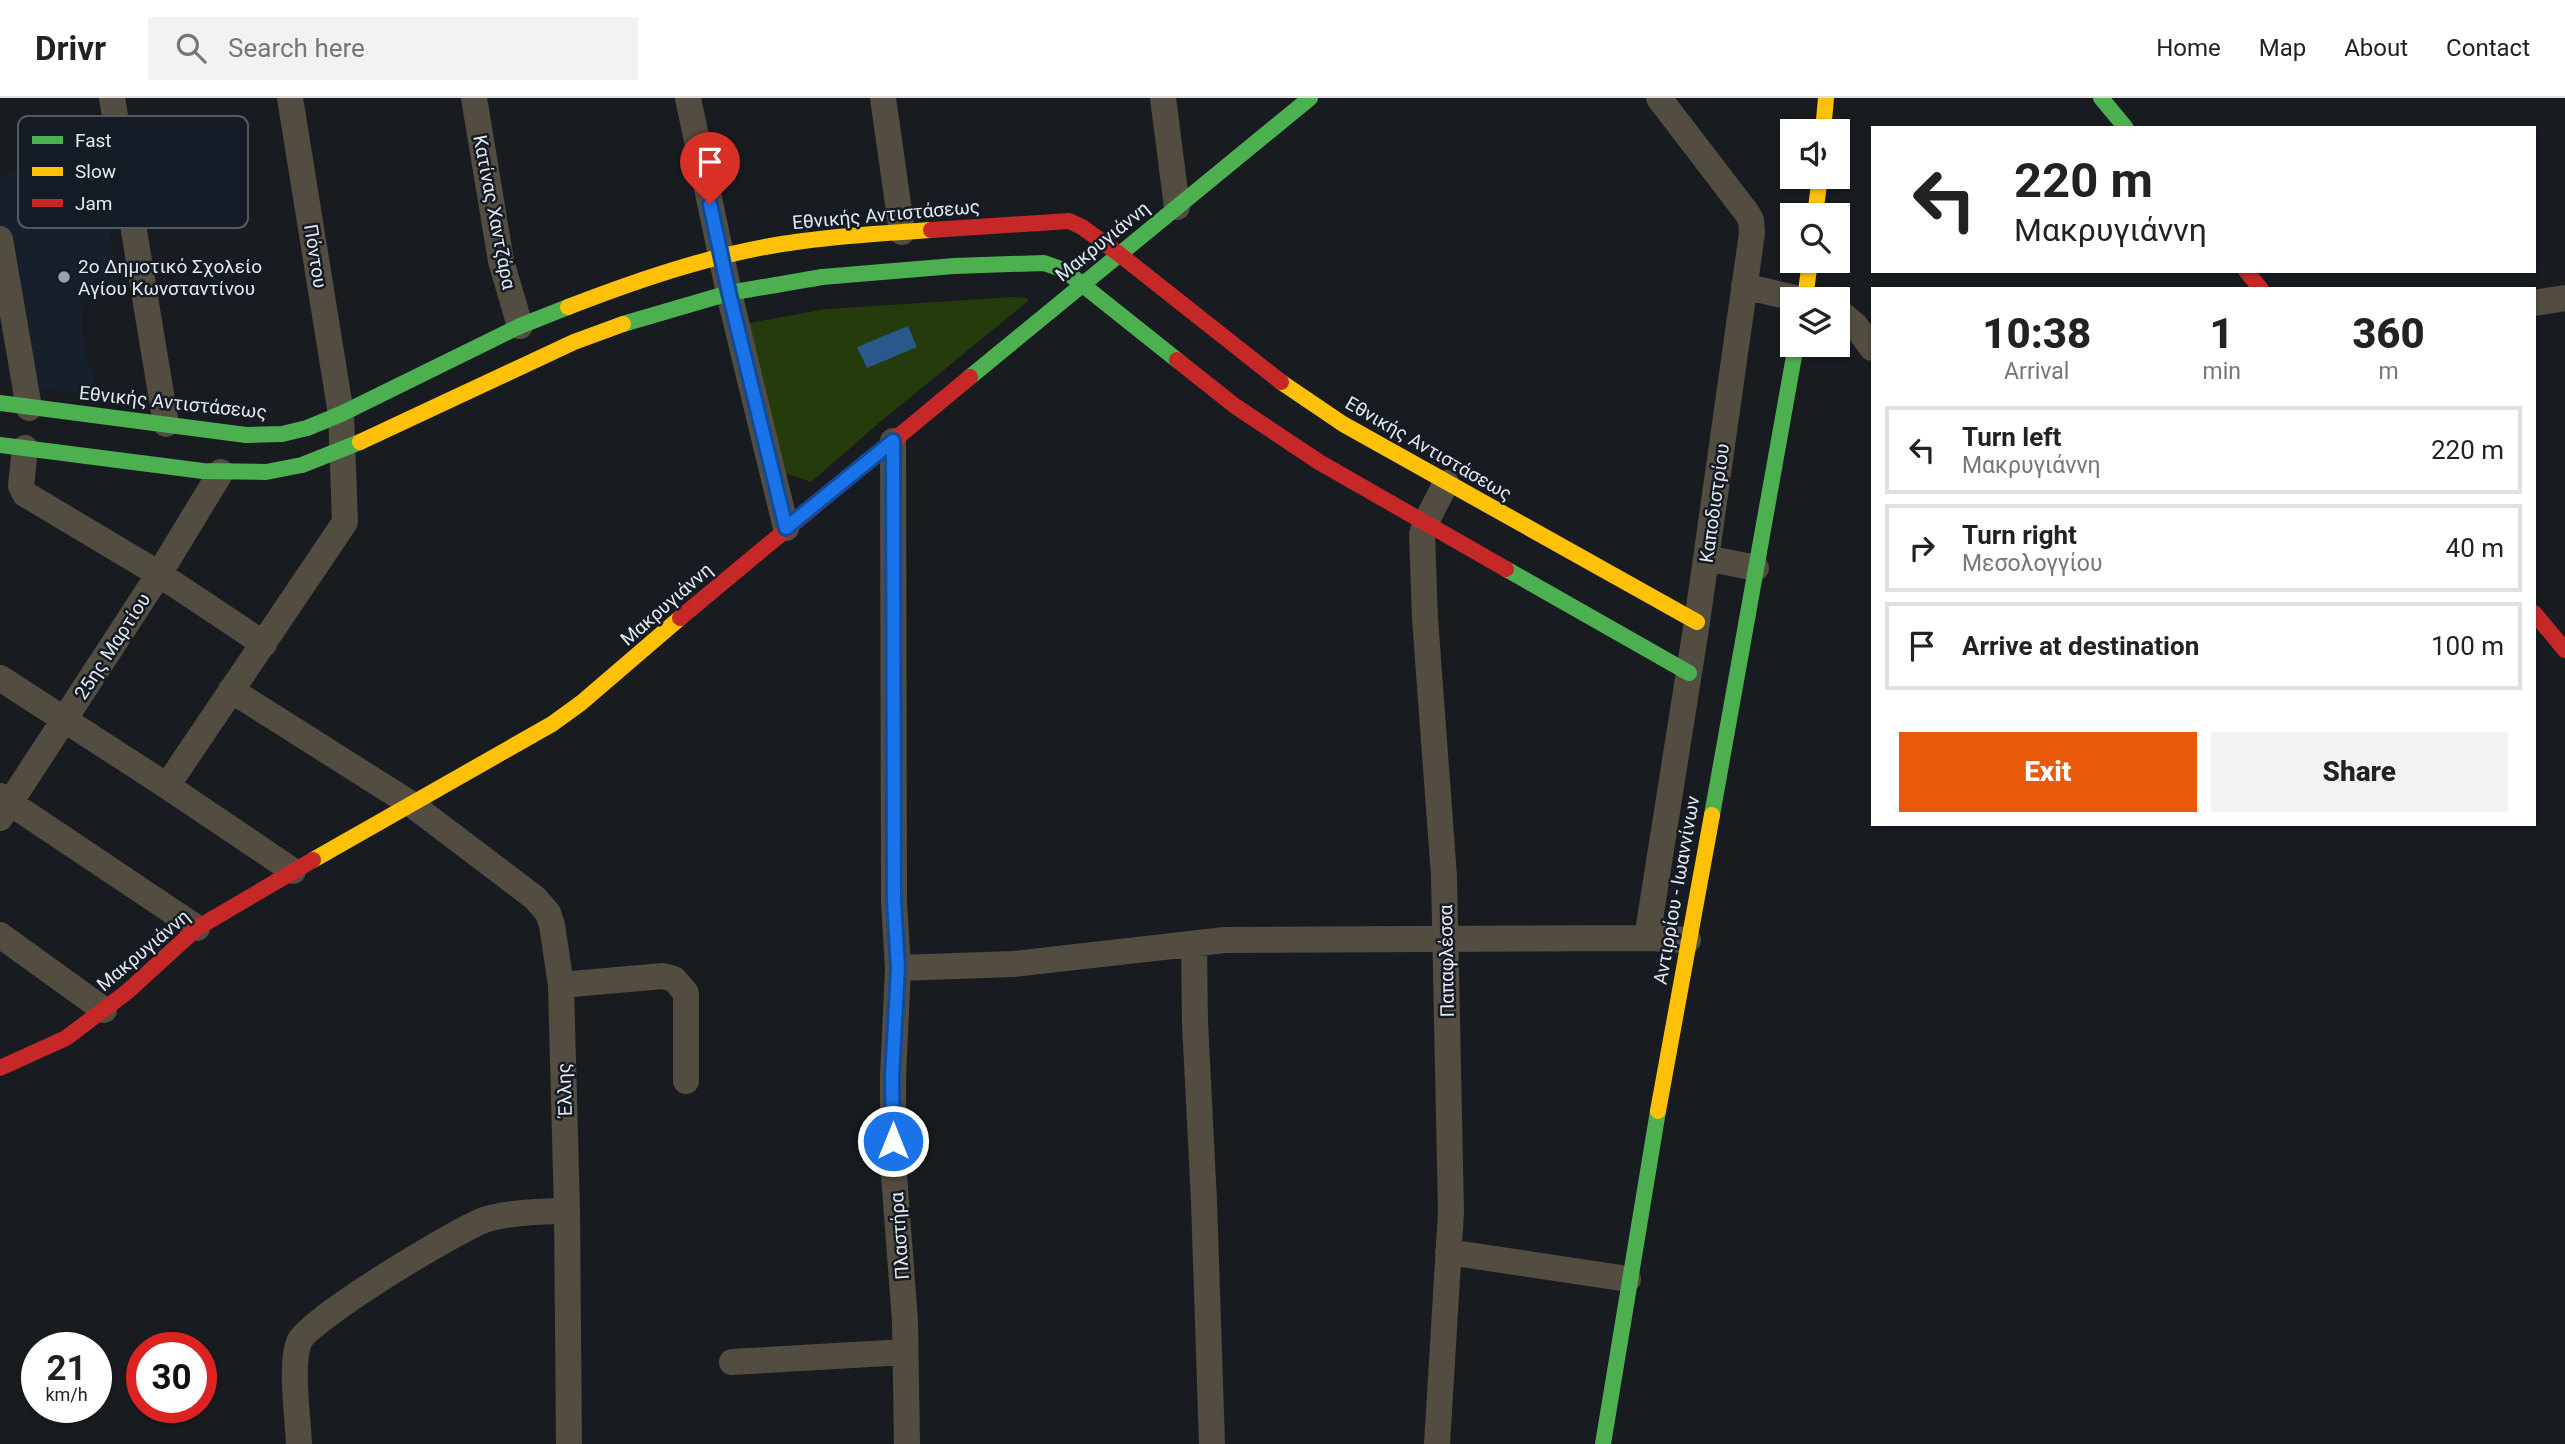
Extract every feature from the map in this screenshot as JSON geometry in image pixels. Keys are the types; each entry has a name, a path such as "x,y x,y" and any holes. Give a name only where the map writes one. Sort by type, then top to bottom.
{"main road":[{"name":"Μακρυγιάννη","path":"0,1068 66,1038 104,1010 197,929 552,723 581,703 786,528 1310,98"},
{"path":"1824,119 1826,98"},
{"path":"2101,98 2124,126"},
{"name":"Εθνικής Αντιστάσεως","path":"0,403 246,435 282,434 307,428 341,414 520,326 630,283 722,257 802,241 1069,221 1119,254 1283,384 1343,424 1696,622"},
{"path":"13,447 221,472 266,472 302,465 344,449 574,342 638,318 729,293 822,277 954,266 1044,263 1064,270 1235,406 1319,462 1689,673"},
{"path":"2248,273 2259,287"},
{"name":"Αντιρρίου - Ιωαννίνων","path":"1603,1444 1628,1279 1756,568 1773,454 1793,357"},
{"path":"2536,615 2565,650"}],"street":[{"path":"112,98 115,116"},
{"name":"Πόντου","path":"167,786 345,522 341,414 290,98"},
{"name":"Κατίνας Χαντζάρα","path":"474,98 501,261 520,326"},
{"path":"688,98 729,293 786,528"},
{"path":"883,98 902,232"},
{"path":"1163,98 1177,207"},
{"name":"Καποδιστρίου","path":"1647,938 1689,673 1752,233 1751,220 1659,98"},
{"path":"133,228 166,425"},
{"path":"0,239 29,408"},
{"path":"1744,286 1780,295"},
{"path":"2536,303 2565,298"},
{"path":"1850,322 1871,347"},
{"name":"Πλαστήρα","path":"893,441 894,902 898,968 892,1077 893,1163 905,1321 908,1444"},
{"path":"13,447 23,492 159,574 264,644"},
{"name":"25ης Μαρτίου","path":"3,806 159,574 221,472"},
{"name":"Παπαφλέσσα","path":"1437,1444 1451,1212 1444,876 1425,619 1422,534 1446,483"},
{"path":"1706,558 1756,568"},
{"path":"0,678 167,786 293,872"},
{"name":"Έλλης","path":"231,690 411,804 535,898 548,913 554,932 561,985 569,1444"},
{"path":"3,806 197,929"},
{"path":"0,935 104,1010"},
{"path":"898,968 1014,964 1225,940 1688,940"},
{"path":"1194,944 1212,1444"},
{"path":"561,985 663,976 674,979 686,993 686,1081"},
{"path":"299,1444 295,1363 298,1345 306,1332 394,1271 474,1224 509,1214 567,1211"},
{"path":"1448,1252 1628,1279"},
{"path":"732,1362 905,1352"}],"shaded area":[{"name":"2ο Δημοτικό Σχολείο Αγίου Κωνσταντίνου","path":"18,172 18,228 109,228 122,292 81,300 83,342 99,398 32,386 0,215 0,176"}],"green space":[{"path":"1027,298 1028,301 811,482 782,472 744,324 826,309"}],"water":[{"path":"908,326 917,347 867,368 857,347"}],"traffic: fast":[{"path":"970,377 1310,98"},
{"path":"2101,98 2124,126"},
{"path":"623,324 729,293 822,277 954,266 1044,263 1064,270 1177,360"},
{"path":"0,403 246,435 282,434 307,428 341,414 520,326 568,307"},
{"path":"1712,815 1794,357"},
{"path":"0,445 203,471 266,472 302,465 360,442"},
{"path":"1506,569 1689,673"},
{"path":"1603,1444 1658,1111"}],"traffic: slow":[{"path":"1824,119 1826,98"},
{"path":"1817,203 1818,189"},
{"path":"568,307 654,276 743,251 819,239 931,230"},
{"path":"1807,287 1808,273"},
{"path":"360,442 574,342 623,324"},
{"path":"1281,382 1343,424 1697,622"},
{"path":"313,860 552,724 581,703 680,618"},
{"path":"1658,1111 1712,815"}],"traffic: jam":[{"path":"931,230 1069,221 1082,227 1119,254 1281,382"},
{"path":"2248,273 2259,287"},
{"path":"1177,360 1235,406 1319,462 1506,569"},
{"path":"680,618 970,377"},
{"path":"2536,615 2565,650"},
{"path":"0,1068 66,1038 127,992 197,928 313,860"}],"place":[{"name":"2ο Δημοτικό Σχολείο Αγίου Κωνσταντίνου","path":"64,277"}],"route":[{"path":"710,204 786,528 893,441 894,902 898,968 892,1077 893,1141"}]}
